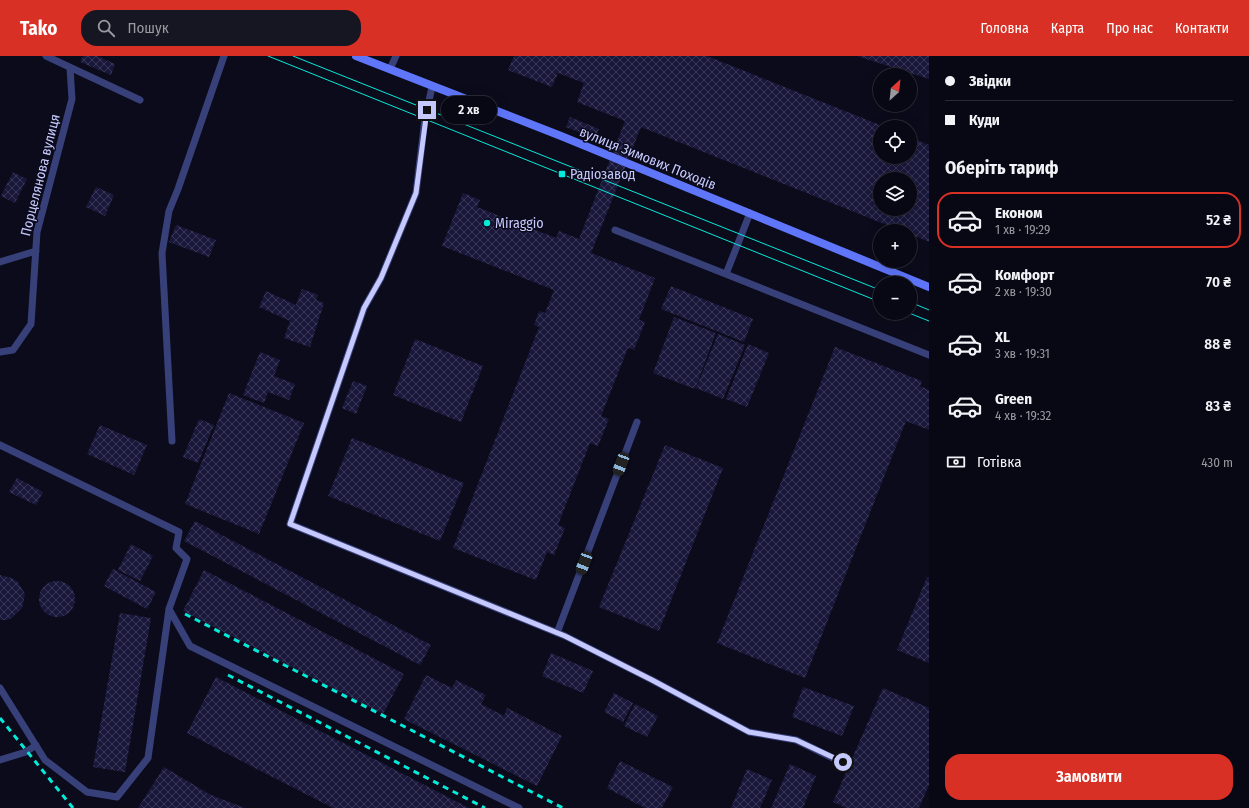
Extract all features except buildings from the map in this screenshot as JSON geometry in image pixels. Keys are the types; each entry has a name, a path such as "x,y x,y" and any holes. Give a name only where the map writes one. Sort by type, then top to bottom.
{"main road":[{"name":"вулиця Зимових Походів","path":"356,56 929,286"}],"lane":[{"path":"46,56 140,100"},
{"path":"172,441 162,252 169,211 224,56"},
{"path":"390,69 396,56"},
{"name":"Порцелянова вулиця","path":"0,262 36,251 37,232 72,99 70,68"},
{"path":"432,87 425,119 416,193 381,278 364,308 290,524 557,633 652,680 749,732 796,740 843,762"},
{"path":"726,274 750,213"},
{"path":"615,230 929,355"},
{"path":"0,352 13,350 31,324 36,251"},
{"path":"557,633 637,422"},
{"path":"0,445 179,532 176,548 187,559 169,609 148,758 117,797 87,792 45,760 0,688"},
{"path":"169,609 190,646 519,808"},
{"path":"0,760 26,752 36,744"}],"tram line":[{"path":"268,56 873,299"},
{"path":"293,56 873,287"},
{"path":"917,305 929,310"},
{"path":"917,316 929,321"}],"railway":[{"path":"185,614 563,808"},
{"path":"228,675 485,808"},
{"path":"0,718 73,808"}],"place":[{"name":"Радіозавод","path":"562,174"},
{"name":"Miraggio","path":"487,223"}],"route":[{"path":"427,110 416,193 381,278 364,308 290,524 565,636 652,680 749,732 796,740 843,762"}]}
